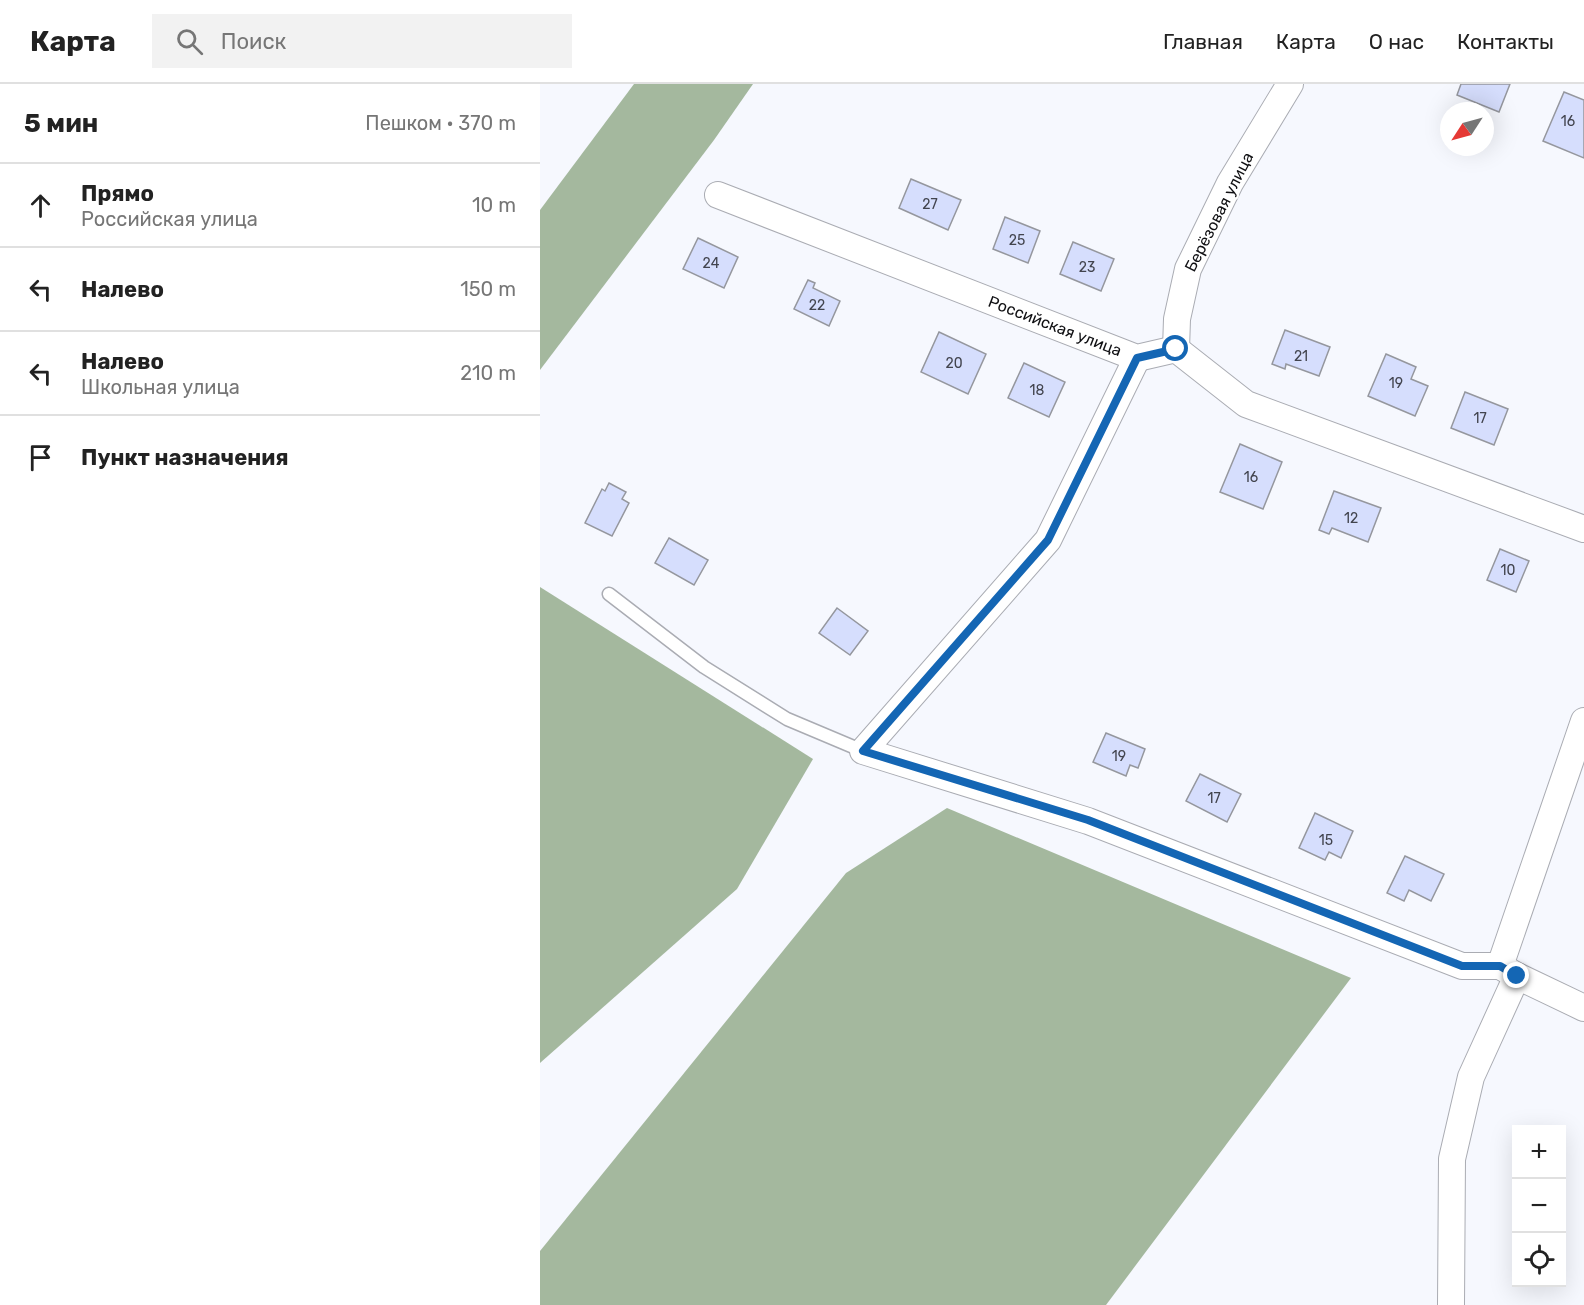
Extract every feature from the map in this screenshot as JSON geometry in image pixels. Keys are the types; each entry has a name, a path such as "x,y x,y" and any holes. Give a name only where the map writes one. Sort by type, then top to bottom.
{"street":[{"name":"Берёзовая улица","path":"1176,349 1177,319 1188,269 1230,183 1290,84"},
{"name":"Российская улица","path":"718,195 1137,358 1176,349"},
{"path":"1176,349 1246,404 1584,529"},
{"path":"1137,358 1048,540 863,751 1088,820 1462,966 1508,971 1584,1008"},
{"path":"1451,1305 1452,1159 1471,1077 1508,971 1584,721"}],"lane":[{"path":"609,594 704,667 787,718 863,751"}],"green space":[{"path":"634,84 753,84 714,140 540,370 540,210"},
{"path":"540,587 813,759 737,889 540,1063"},
{"path":"947,808 1351,978 1106,1305 540,1305 540,1251 846,873"}],"building":[{"path":"1461,84 1510,84 1499,112 1494,110 1494,102 1474,102 1457,95"},
{"path":"1564,92 1584,100 1584,158 1543,141"},
{"path":"911,179 961,200 948,230 899,208"},
{"path":"1005,217 1040,231 1028,263 993,249"},
{"path":"698,238 738,257 724,288 683,269"},
{"path":"1073,242 1114,259 1101,291 1060,274"},
{"path":"808,280 815,283 813,288 840,301 829,326 794,309"},
{"path":"1285,330 1330,347 1319,376 1286,364 1285,369 1272,364"},
{"path":"939,332 986,354 968,394 921,372"},
{"path":"1386,354 1416,367 1411,379 1428,386 1415,416 1368,396"},
{"path":"1024,363 1065,382 1049,417 1008,398"},
{"path":"1465,392 1508,409 1494,445 1451,428"},
{"path":"1240,444 1282,462 1263,509 1220,492"},
{"path":"609,483 626,492 622,499 629,503 612,536 585,523 602,489 605,491"},
{"path":"1334,491 1381,508 1368,542 1332,528 1329,534 1319,530"},
{"path":"669,538 708,560 694,585 655,563"},
{"path":"1500,549 1529,561 1516,592 1487,580"},
{"path":"837,608 868,631 850,655 819,633"},
{"path":"1106,733 1145,749 1138,768 1130,765 1126,776 1093,762"},
{"path":"1200,774 1241,794 1227,822 1186,801"},
{"path":"1315,813 1353,831 1341,858 1329,852 1325,860 1299,848"},
{"path":"1405,856 1444,874 1431,901 1409,890 1404,901 1387,893"}],"route":[{"path":"1176,349 1137,358 1048,540 863,751 1088,820 1462,966 1500,966 1517,976"}]}
